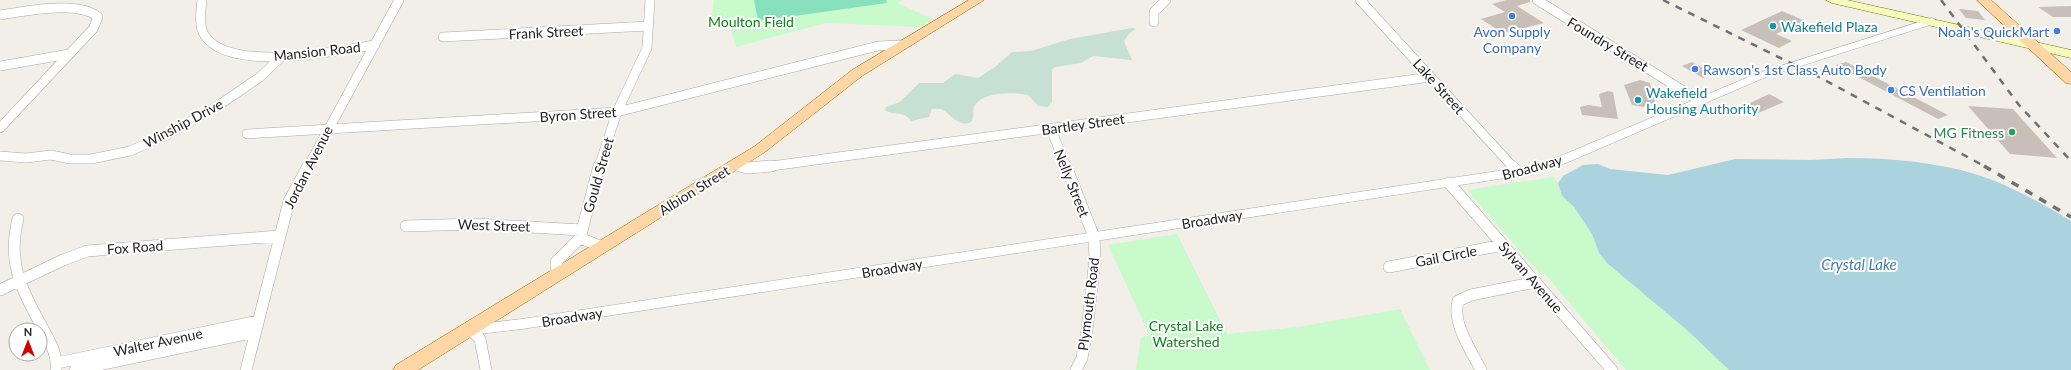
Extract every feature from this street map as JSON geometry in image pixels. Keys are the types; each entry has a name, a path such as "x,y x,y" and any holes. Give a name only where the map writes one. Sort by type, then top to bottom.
{"main road":[{"name":"Albion Street","path":"403,370 735,165 780,135 857,73 978,0"},
{"path":"1832,0 1932,21 2071,54"},
{"path":"1983,0 2071,80"}],"street":[{"name":"Mansion Road","path":"202,0 202,28 208,40 215,45 246,55 281,57 375,44"},
{"name":"Jordan Avenue","path":"246,370 286,208 294,188 399,0"},
{"name":"Gould Street","path":"556,275 556,262 581,234 604,149 617,112 645,52 648,39 650,0"},
{"path":"1154,22 1152,17 1153,12 1166,0"},
{"name":"Lake Street","path":"1360,0 1518,172"},
{"name":"Foundry Street","path":"1536,0 1700,101"},
{"path":"0,15 60,6 83,6 94,10 98,17 97,23 0,128"},
{"name":"Broadway","path":"470,330 537,322 1518,172 1562,160 1762,75 1932,21"},
{"name":"Frank Street","path":"443,37 648,26"},
{"name":"Byron Street","path":"247,134 617,112 878,46 902,45"},
{"path":"0,66 46,56 69,54"},
{"name":"Winship Drive","path":"0,156 31,158 54,155 66,158 81,159 107,156 135,148 174,131 214,108 252,83 281,57"},
{"name":"Bartley Street","path":"735,165 747,168 756,168 1431,77"},
{"name":"Nelly Street","path":"1051,129 1094,237"},
{"name":"Sylvan Avenue","path":"1449,183 1612,370"},
{"path":"18,219 12,232 10,250 15,282 49,341 56,366"},
{"name":"West Street","path":"406,226 476,224 581,234 602,247"},
{"name":"Fox Road","path":"0,290 62,260 87,251 279,236"},
{"name":"Plymouth Road","path":"1076,370 1082,358 1087,330 1095,259 1094,237"},
{"name":"Gail Circle","path":"1389,267 1503,245"},
{"path":"1481,370 1457,318 1456,309 1458,301 1471,295 1536,282"},
{"name":"Walter Avenue","path":"56,366 257,326"},
{"name":"Walter Avenue","path":"75,370 257,326"},
{"path":"470,330 480,339 486,370"}],"green space":[{"name":"Moulton Field","path":"714,0 903,0 897,3 933,19 920,27 825,23 736,47 729,23 710,26"},
{"path":"754,0 886,0 887,3 758,21"},
{"path":"1132,28 1136,29 1130,33 1124,41 1132,60 1093,56 1081,63 1055,67 1052,70 1052,102 1048,107 1038,106 1028,95 1007,93 991,95 978,102 974,107 971,122 966,123 958,122 941,109 932,109 929,117 911,121 905,115 891,113 885,110 886,107 900,102 919,83 943,83 955,74 978,78 995,67 1012,52 1031,51 1070,39"},
{"path":"1553,177 1558,183 1562,196 1574,207 1592,234 1599,253 1607,263 1688,331 1729,370 1626,370 1545,274 1541,275 1467,190"},
{"name":"Crystal Lake Watershed","path":"1177,234 1227,334 1298,327 1400,309 1430,370 1136,370 1141,337 1150,336 1108,245"}],"water":[{"name":"Crystal Lake","path":"1848,158 1880,159 1944,166 1975,174 2012,189 2071,221 2071,370 1729,370 1688,331 1607,263 1599,253 1592,234 1574,207 1562,196 1558,183 1563,176 1583,165 1598,164 1610,169 1668,175 1735,159 1811,160"}],"building":[{"name":"Avon Supply Company","path":"1506,0 1530,0 1530,2 1517,6 1544,23 1503,33 1481,19 1505,12 1492,4"},
{"path":"2071,6 2071,17 2053,17 2038,7"},
{"path":"1959,9 1978,11 1985,20 1966,18"},
{"name":"Wakefield Plaza","path":"1782,11 1805,21 1776,34 1792,41 1779,48 1741,30"},
{"name":"Rawson's 1st Class Auto Body","path":"1692,62 1714,74 1703,78 1682,66"},
{"name":"CS Ventilation","path":"1846,62 1948,115 1938,119 1836,65"},
{"path":"1640,80 1650,83 1655,102 1643,107 1632,105 1624,85"},
{"path":"1608,91 1613,92 1618,119 1582,115 1580,107 1588,105 1602,107 1599,94"},
{"path":"1769,94 1784,102 1751,116 1737,109"},
{"name":"MG Fitness","path":"1968,106 2013,109 2057,158 2010,154"}],"railway":[{"path":"1663,0 1819,77 1986,167"},
{"path":"1941,0 2019,105 2071,161"},
{"path":"1984,166 2071,217"}],"place":[{"name":"Avon Supply Company","path":"1512,16"},
{"name":"Wakefield Plaza","path":"1773,26"},
{"name":"Noah's QuickMart","path":"2057,31"},
{"name":"Rawson's 1st Class Auto Body","path":"1695,69"},
{"name":"CS Ventilation","path":"1891,90"},
{"name":"Wakefield Housing Authority","path":"1638,100"},
{"name":"MG Fitness","path":"2012,132"}]}
